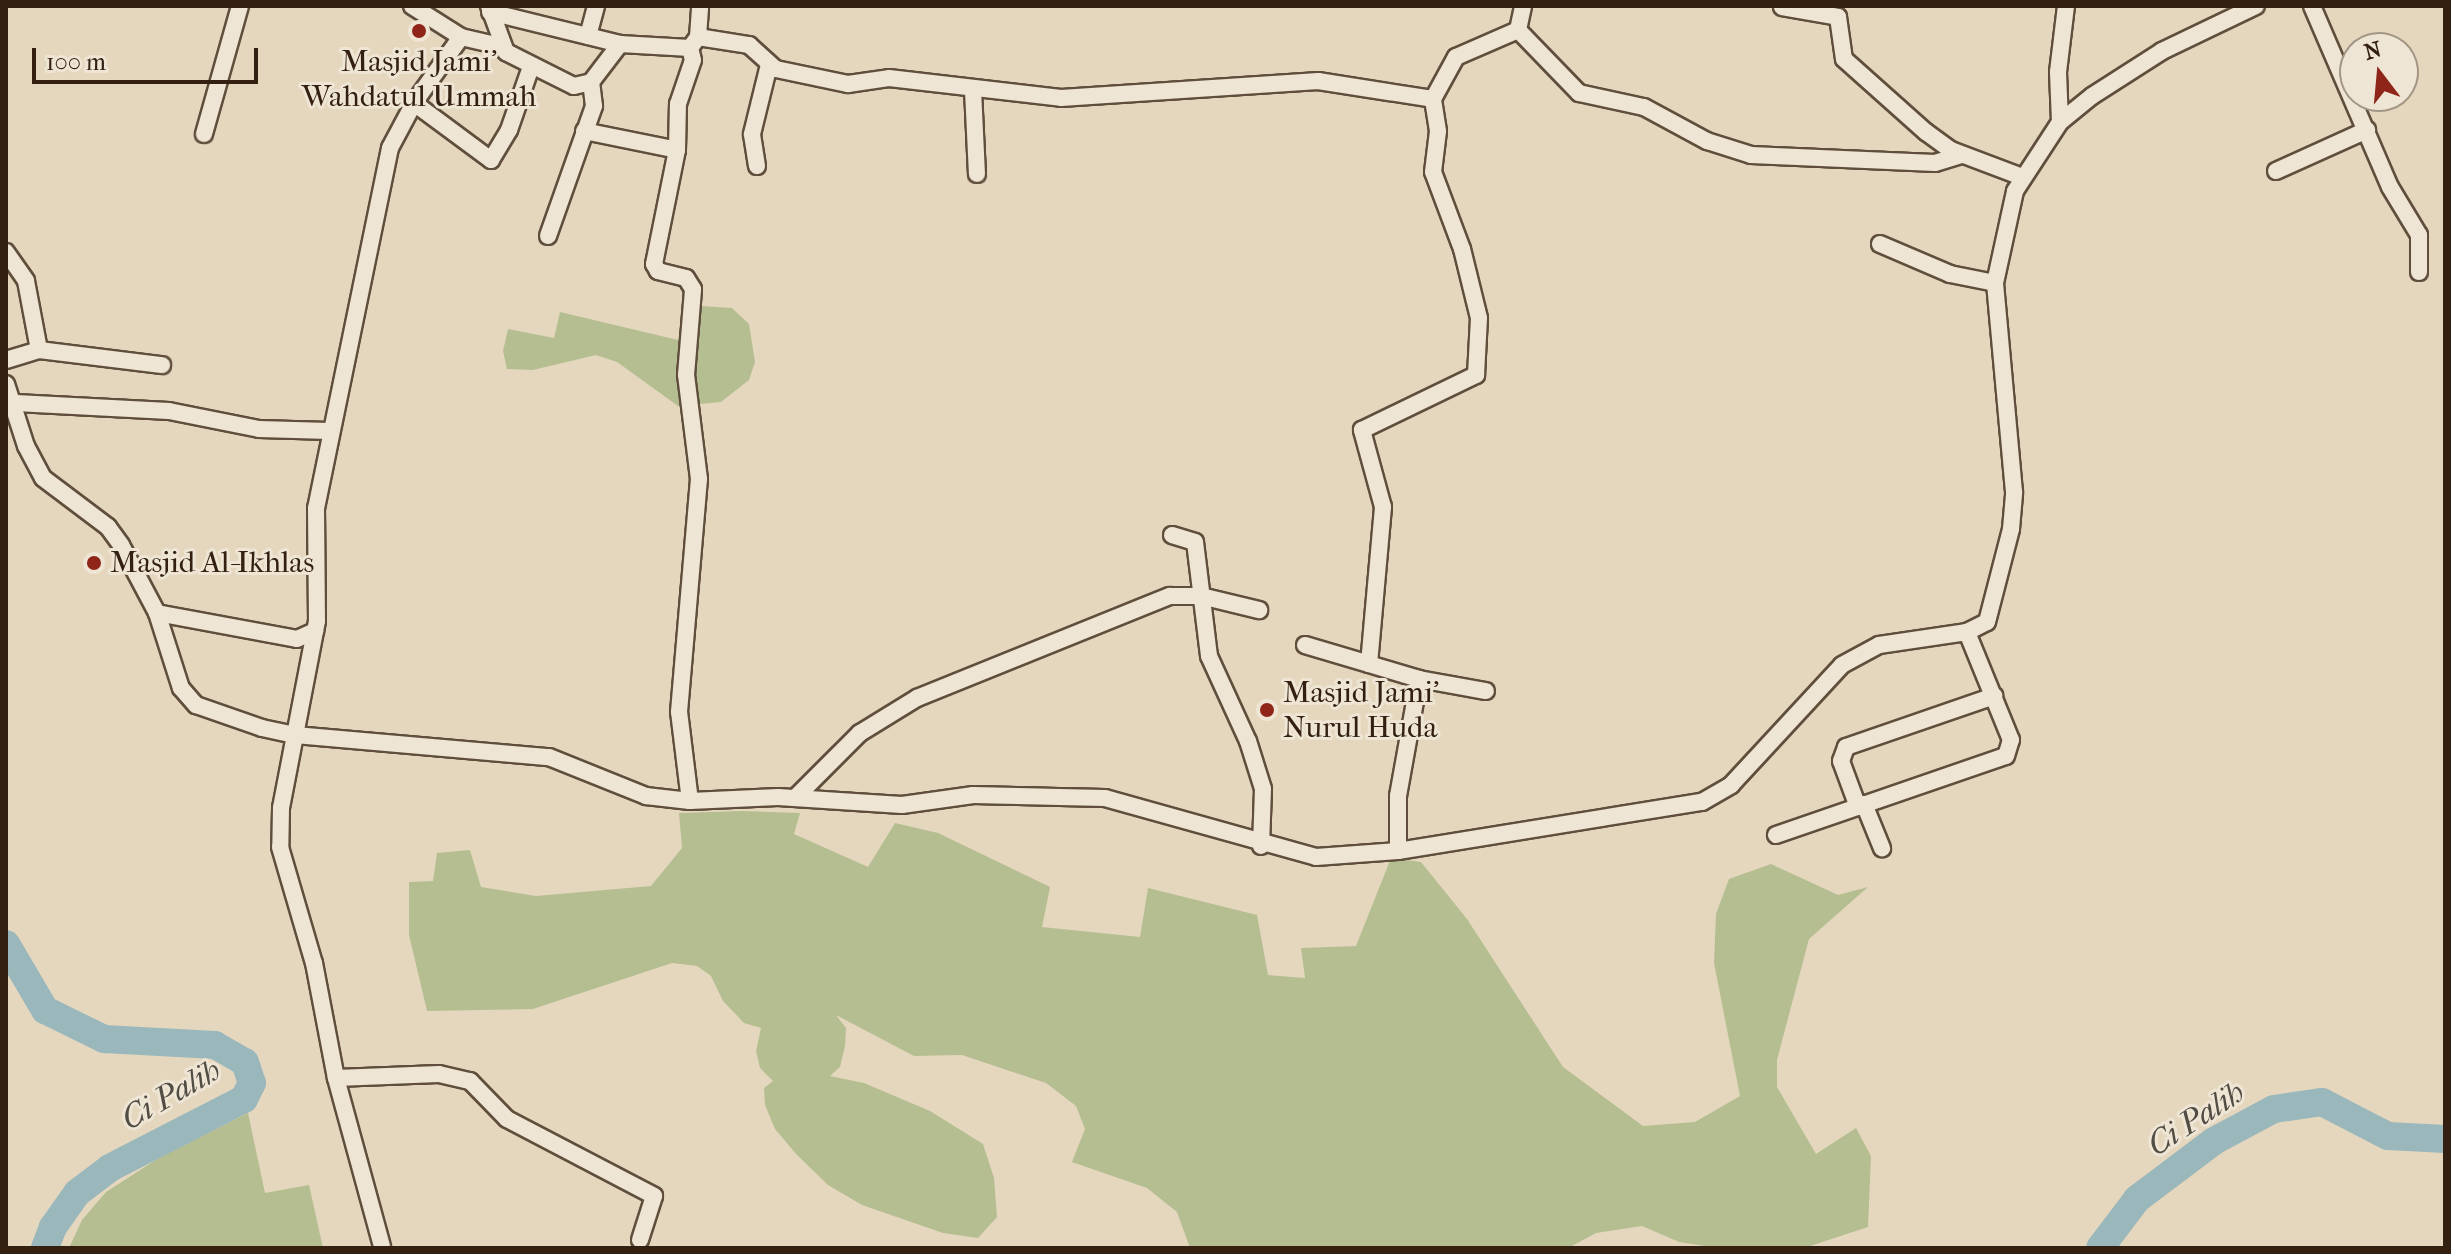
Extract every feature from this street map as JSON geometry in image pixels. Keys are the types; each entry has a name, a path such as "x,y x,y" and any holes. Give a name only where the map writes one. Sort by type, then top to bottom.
{"street":[{"path":"204,134 240,6"},
{"path":"412,6 461,37 500,46 531,67 574,86 591,82 620,44"},
{"path":"588,36 596,6"},
{"path":"690,801 679,712 699,479 686,375 693,289 686,278 658,271 654,264 677,150 678,104 693,60 700,6"},
{"path":"1518,30 1523,6"},
{"path":"2060,122 2058,72 2066,6"},
{"path":"6,384 16,403 34,465 43,478 108,527 157,613 181,688 196,705 295,735 549,757 646,796 690,801 795,798 889,806 973,795 1105,798 1261,846 1316,857 1398,851 1702,802 1731,785 1842,665 1879,645 1967,632 1987,622 2011,529 2014,492 1995,283 1999,247 2022,177 2060,122 2162,51 2256,6"},
{"path":"2312,6 2390,187 2421,241 2419,272"},
{"path":"1782,7 1840,12 1844,59 1939,143 2022,177"},
{"path":"490,9 500,46"},
{"path":"490,9 620,44 749,45 769,65 848,84 889,78 1061,98 1318,81 1433,99"},
{"path":"1369,664 1383,507 1362,430 1443,388 1474,380 1478,369 1479,318 1462,249 1433,172 1438,131 1433,99 1456,57 1518,30"},
{"path":"1518,30 1579,93 1644,107 1707,141 1745,154 1929,163 1962,155"},
{"path":"382,1246 336,1078 314,963 280,847 281,808 315,631 316,508 390,148 414,103 461,37"},
{"path":"757,166 752,134 769,65"},
{"path":"414,103 491,160 509,130 531,67"},
{"path":"548,236 594,106 591,82"},
{"path":"973,90 977,174"},
{"path":"2276,171 2367,130"},
{"path":"584,131 677,150"},
{"path":"1880,244 1950,274 1995,283"},
{"path":"6,252 26,281 39,350"},
{"path":"6,360 39,350 162,365"},
{"path":"16,403 169,411 259,429 330,431"},
{"path":"1172,535 1195,542 1209,656 1248,741 1263,789 1261,846"},
{"path":"795,798 860,733 893,710 1170,596 1201,596 1259,610"},
{"path":"157,613 297,639 315,631"},
{"path":"1776,835 2006,756 2011,740 1967,632"},
{"path":"1305,645 1419,679 1486,691"},
{"path":"1398,851 1398,796 1419,679"},
{"path":"1882,848 1841,761 1846,747 1994,696"},
{"path":"336,1078 439,1074 470,1081 507,1119 654,1196 640,1240"}],"green space":[{"path":"685,305 732,308 749,324 755,362 749,380 721,402 678,406 617,362 596,355 533,370 507,369 503,351 508,329 554,338 560,312 678,340"},
{"path":"679,813 800,813 794,834 868,867 895,823 938,833 1050,887 1042,927 1140,937 1148,888 1257,915 1268,975 1305,978 1301,948 1356,946 1391,858 1421,862 1467,919 1563,1067 1643,1126 1695,1122 1740,1096 1714,963 1716,914 1729,879 1771,864 1838,895 1868,887 1809,939 1777,1060 1777,1087 1816,1154 1856,1128 1871,1156 1868,1227 1804,1248 1718,1248 1679,1242 1642,1226 1596,1233 1568,1248 1190,1248 1177,1212 1147,1188 1072,1162 1085,1129 1076,1106 1046,1083 962,1055 914,1056 836,1015 846,1028 845,1046 840,1067 830,1076 864,1083 930,1111 983,1144 994,1178 997,1217 978,1238 943,1233 862,1205 828,1185 796,1154 775,1129 765,1105 764,1088 773,1081 760,1068 756,1051 761,1028 744,1023 723,1001 711,976 697,966 672,963 533,1009 427,1011 409,935 409,882 433,881 437,853 470,850 481,887 536,896 651,886 682,848"},
{"path":"248,1113 265,1193 309,1185 323,1248 69,1248 82,1220 106,1192 162,1156"}],"waterway":[{"name":"Ci Palih","path":"6,944 45,1010 104,1039 215,1045 245,1062 252,1083 244,1099 110,1168 77,1193 53,1227 45,1248"},
{"name":"Ci Palih","path":"2100,1248 2137,1199 2214,1141 2274,1109 2322,1102 2388,1136 2445,1139"}],"place":[{"name":"Masjid Jami' Wahdatul Ummah","path":"419,31"},
{"name":"Masjid Al-Ikhlas","path":"94,563"},
{"name":"Masjid Jami' Nurul Huda","path":"1267,710"}]}
